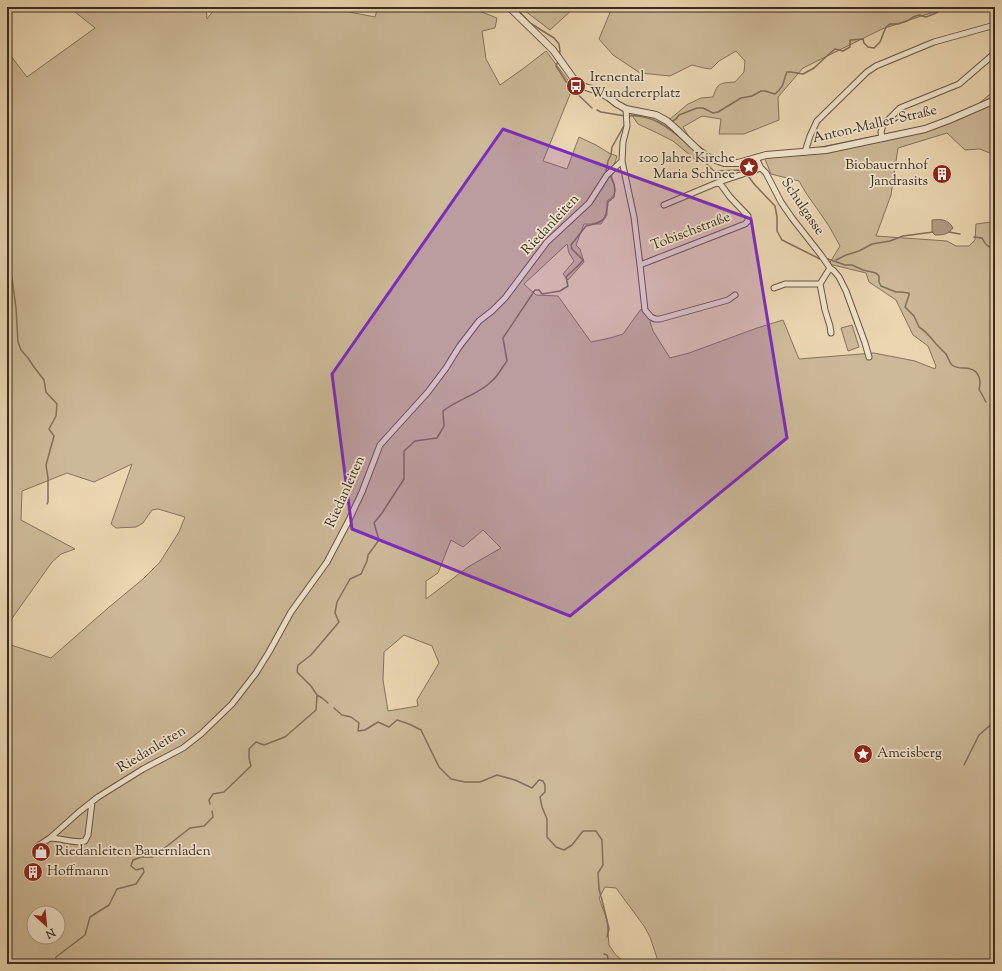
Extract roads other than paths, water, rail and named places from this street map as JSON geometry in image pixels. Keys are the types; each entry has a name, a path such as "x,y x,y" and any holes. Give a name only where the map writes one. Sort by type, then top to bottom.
{"street":[{"path":"509,7 549,45 576,82 608,97 626,111 627,122 623,142 622,161 634,217 645,310 655,319 660,319 728,300 735,295"},
{"path":"805,152 817,121 866,72 876,66 934,42 995,26"},
{"path":"882,138 881,132 883,125 900,108 959,84 995,53"},
{"name":"Anton-Maller-Straße","path":"626,111 656,115 669,123 699,152 724,163 738,163 766,155 826,150 925,129 995,100"},
{"name":"Schulgasse","path":"756,158 761,168 766,173 781,202 792,218 830,268 839,277 846,290 866,343 869,356"},
{"name":"Riedanleiten","path":"38,846 50,838 79,812 118,784 183,748 218,718 239,694 256,673 291,612 327,562 362,492 380,445 428,392 479,321 505,298 547,242 589,203 608,173 622,161"},
{"path":"664,205 719,182 761,168"},
{"name":"Tobischstraße","path":"640,265 745,224 748,221 748,216 730,197 719,182"},
{"path":"830,268 820,284 831,333"},
{"path":"774,288 785,284 820,284"},
{"path":"50,838 77,842 85,841 88,835 92,802"}],"waterway":[{"path":"515,7 530,23 554,38 559,44 559,56"},
{"path":"671,122 679,115 697,108 703,108 713,113 718,112 741,98 752,96 761,91 775,94 782,86 787,72 803,74 814,68 835,49 843,51 850,47 850,40 863,39 864,43 868,47 874,48 880,42 886,27 890,24 898,24 919,15 926,17 947,7"},
{"path":"558,61 556,66 569,86 592,108"},
{"path":"597,110 625,116"},
{"path":"629,116 648,118 663,125 699,155 714,171 745,171"},
{"path":"210,804 209,800 213,794 224,792 251,766 249,749 256,742 264,745 285,737 316,710 317,695 311,686 297,672 298,665 311,655 339,622 335,613 337,602 350,579 361,574 368,555 379,540 374,523 404,479 404,451 415,441 437,438 444,426 443,411 481,390 496,377 507,361 503,338 535,290 539,290 542,294 560,291 568,286 566,277 583,260 572,249 571,245 586,226 603,220 608,202 614,197 614,183 606,171 612,147 625,124"},
{"path":"748,176 775,206 777,231 782,240 820,259"},
{"path":"836,260 872,244 890,241 903,236 933,232"},
{"path":"949,232 960,234"},
{"path":"974,237 982,238 987,245 995,248"},
{"path":"7,247 16,308 18,342 21,350 44,380 46,392 57,404 56,416 49,429 54,436 46,465 48,478 47,504"},
{"path":"828,259 876,273 879,276 881,286 896,292 909,293 905,307 914,316 919,327 927,333 946,354 952,365 976,372 980,380 979,389 986,402"},
{"path":"317,695 328,703"},
{"path":"334,708 342,715 351,717 359,723 358,731 365,730 378,722 389,727 397,720 421,730 439,767 451,779 465,782 480,782 497,775 515,780 532,788 539,780 543,781 545,785 545,792 540,797 547,819 547,837 556,847 564,850 572,845 583,831 596,831 602,840 603,865 598,873 599,889 609,929 607,937"},
{"path":"964,765 979,735 995,721"},
{"path":"55,964 56,957 85,935 90,917 109,905 117,889 136,884 144,872 143,868 136,870 131,866 133,860 141,857 153,857 190,828 204,826 213,817 212,811"},
{"path":"604,954 607,955 608,958 605,964"}],"place":[{"name":"Irenental Wundererplatz","path":"576,86"},
{"name":"100 Jahre Kirche Maria Schnee","path":"749,167"},
{"name":"Biobauernhof Jandrasits","path":"942,174"},
{"name":"Ameisberg","path":"863,754"},
{"name":"Riedanleiten Bauernladen","path":"41,852"},
{"name":"Hoffmann","path":"33,872"}]}
